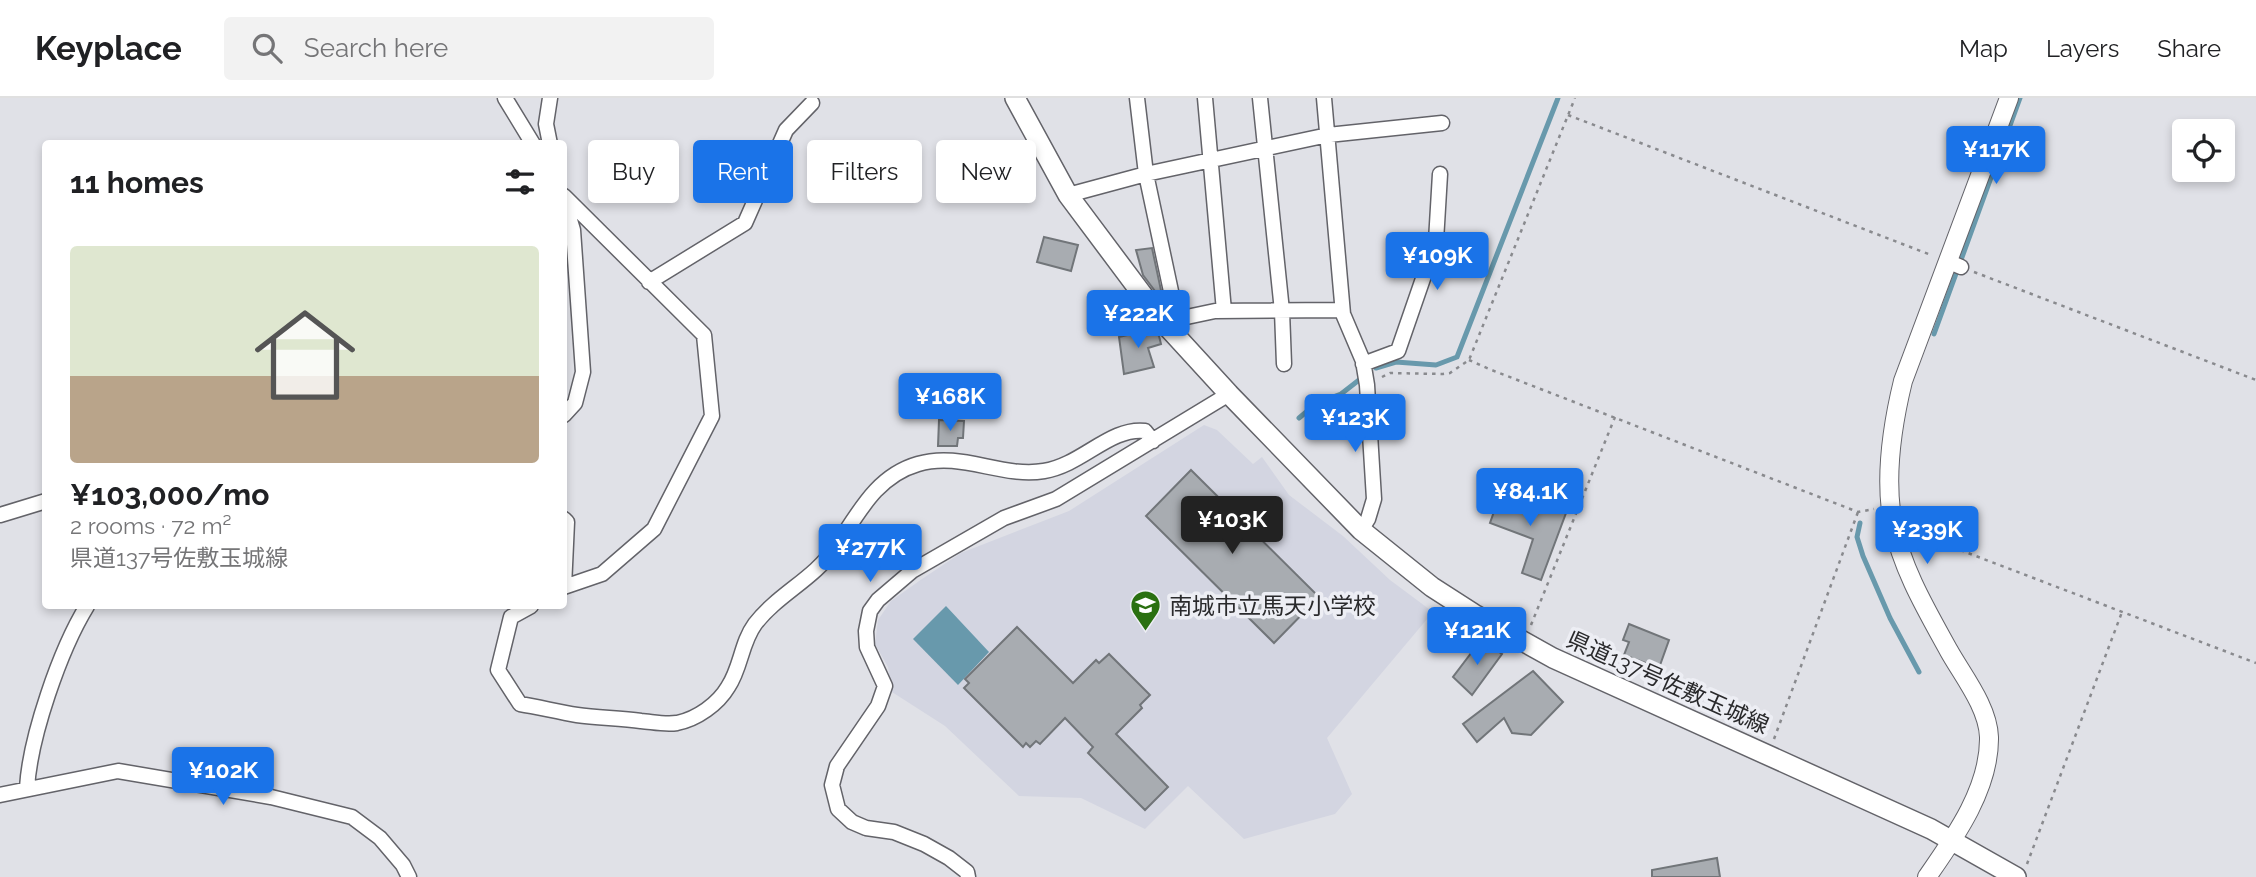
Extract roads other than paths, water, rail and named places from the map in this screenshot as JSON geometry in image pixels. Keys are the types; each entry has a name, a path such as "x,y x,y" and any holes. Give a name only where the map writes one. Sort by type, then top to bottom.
{"main road":[{"name":"県道137号佐敷玉城線","path":"1015,98 1068,195 1163,322 1362,530 1432,587 1553,658 2022,871"}],"street":[{"path":"505,98 531,140"},
{"path":"549,140 546,124 550,98"},
{"path":"1137,98 1146,174 1172,296 1163,322 1224,311 1342,310"},
{"path":"1205,98 1224,311"},
{"path":"1260,98 1282,311 1284,365"},
{"path":"1324,98 1342,310 1363,364 1367,385 1374,499 1362,530"},
{"path":"1927,877 1975,798 1985,765 1989,736 1982,710 1905,565 1894,525 1890,478 1895,414 1903,381 1954,264 2009,98"},
{"path":"649,282 745,223 786,130 812,103"},
{"path":"1068,195 1146,174 1328,135 1442,122"},
{"path":"1363,364 1398,351 1436,241 1440,174"},
{"path":"567,201 705,335 712,416 654,529 602,574 567,586"},
{"path":"567,209 573,230 583,372 575,403 567,412"},
{"path":"968,877 967,872 949,858 924,844 894,832 866,828 852,822 838,809 832,785 837,766 878,706 885,686 867,647 866,631 870,611 878,600 912,571 1004,518 1056,499 1229,394"},
{"path":"526,609 511,617 498,670 520,704 577,715 661,724 677,723 699,715 719,700 730,686 754,626 783,596 828,559 871,493 888,478 918,464 941,460 963,461 1031,473 1052,470 1075,462 1120,433 1144,431 1153,441"},
{"path":"0,515 42,502"},
{"path":"27,788 29,768 52,682 85,609"},
{"path":"0,794 118,771 271,797 352,817 380,838 403,865 409,877"}],"water":[{"path":"946,606 989,652 958,685 913,639"}],"waterway":[{"path":"1376,368 1396,362 1436,365 1457,357 1558,98"},
{"path":"1934,334 2020,98"},
{"path":"1299,418 1317,403 1341,394 1359,380"},
{"path":"1860,523 1857,537 1863,556 1890,618 1919,672"}],"place":[{"name":"南城市立馬天小学校","path":"1146,632"}]}
